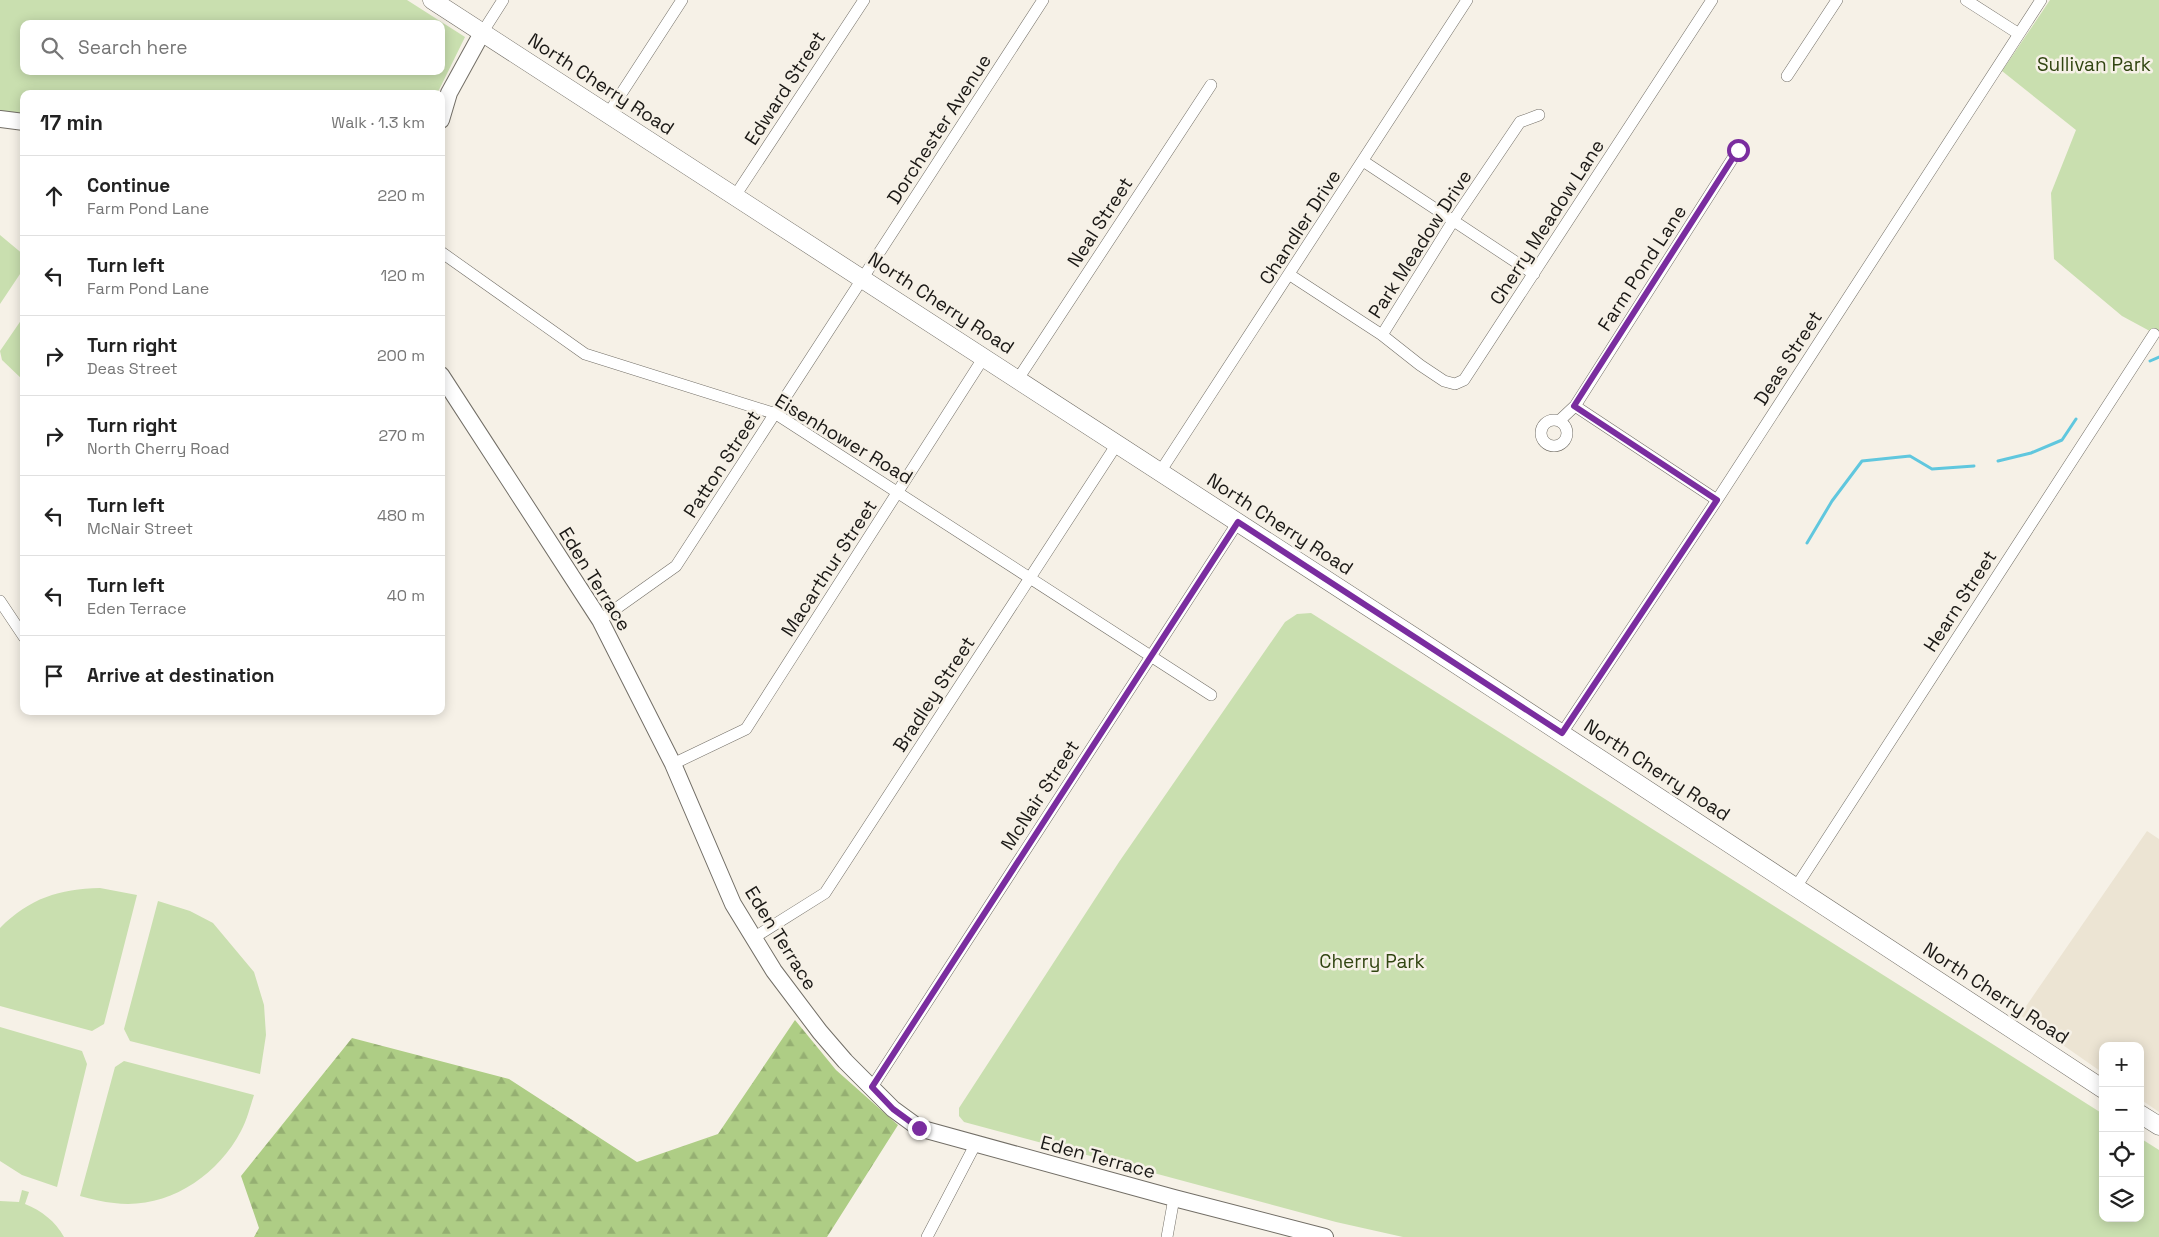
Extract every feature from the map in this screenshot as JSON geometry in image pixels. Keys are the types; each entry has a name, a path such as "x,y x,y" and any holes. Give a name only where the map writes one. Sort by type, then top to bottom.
{"main road":[{"name":"North Cherry Road","path":"432,0 864,278 1562,733 2100,1087"},
{"path":"2144,1117 2159,1126"}],"street":[{"path":"445,106 449,93 482,32 503,0"},
{"path":"608,114 682,0"},
{"name":"Edward Street","path":"735,196 864,0"},
{"name":"Dorchester Avenue","path":"864,278 1044,0"},
{"name":"Chandler Drive","path":"1160,472 1290,275 1467,0"},
{"name":"Cherry Meadow Lane","path":"1382,336 1444,381 1458,383 1468,376 1712,0"},
{"path":"1787,76 1837,0"},
{"path":"1966,0 2019,34"},
{"name":"Deas Street","path":"1562,733 1717,500 2041,0"},
{"name":"Neal Street","path":"1018,379 1211,85"},
{"name":"Park Meadow Drive","path":"1290,275 1382,336 1453,221 1520,122 1539,115"},
{"path":"0,119 20,122"},
{"name":"Farm Pond Lane","path":"1559,420 1574,406 1738,150"},
{"path":"1363,161 1534,274"},
{"name":"Eisenhower Road","path":"445,255 585,354 776,414 1211,695"},
{"name":"Patton Street","path":"600,620 676,566 864,278"},
{"name":"Hearn Street","path":"1796,887 2154,334"},
{"name":"Macarthur Street","path":"673,764 746,729 984,357"},
{"name":"Eden Terrace","path":"445,381 600,620 673,764 733,904 755,937 774,971 796,1002 839,1054 893,1109 919,1128 976,1145 1325,1237"},
{"path":"1574,406 1717,500"},
{"name":"Bradley Street","path":"755,937 825,892 1117,444"},
{"name":"McNair Street","path":"872,1087 1238,522"},
{"path":"0,601 20,631"},
{"path":"927,1237 976,1145"},
{"path":"1167,1237 1174,1198"}],"shaded area":[{"path":"2147,831 2159,839 2159,1112 2144,1102 2144,1042 2099,1042 2099,1070 2020,1015"}],"green space":[{"path":"0,0 407,0 438,20 20,20 20,75 445,75 445,24 465,37 439,90 20,90 20,120 0,118"},
{"name":"Sullivan Park","path":"2050,0 2159,0 2159,336 2122,316 2054,259 2051,193 2076,130 2002,71"},
{"path":"0,235 20,252 20,274 0,304"},
{"path":"20,322 20,377 2,360 0,351"},
{"name":"Cherry Park","path":"1311,613 2099,1111 2099,1222 2144,1222 2144,1141 2159,1150 2159,1237 1403,1237 1336,1222 964,1122 959,1116 959,1108 1119,862 1285,622 1297,614"},
{"path":"100,888 137,895 104,1024 92,1031 0,1006 0,928 23,909 46,897 71,890"},
{"path":"158,901 190,911 213,923 254,972 264,1005 266,1035 260,1074 130,1041 124,1029"},
{"path":"795,1020 836,1070 898,1125 827,1237 254,1237 259,1228 241,1176 352,1038 509,1079 637,1162 718,1134"},
{"path":"0,1027 82,1051 87,1064 57,1187 22,1175 0,1161"},
{"path":"124,1061 254,1095 247,1118 231,1148 204,1176 188,1187 171,1195 133,1204 110,1203 80,1196 115,1067"},
{"path":"22,1190 29,1192 25,1204 48,1217 64,1237 0,1237 0,1201 19,1202"}],"waterway":[{"path":"2150,361 2159,357"},
{"path":"1998,461 2031,453 2062,440 2076,419"},
{"path":"1807,543 1832,501 1862,461 1910,456 1932,469 1974,466"}],"route":[{"path":"919,1128 893,1109 872,1087 1238,522 1562,733 1717,500 1574,406 1738,150"}]}
